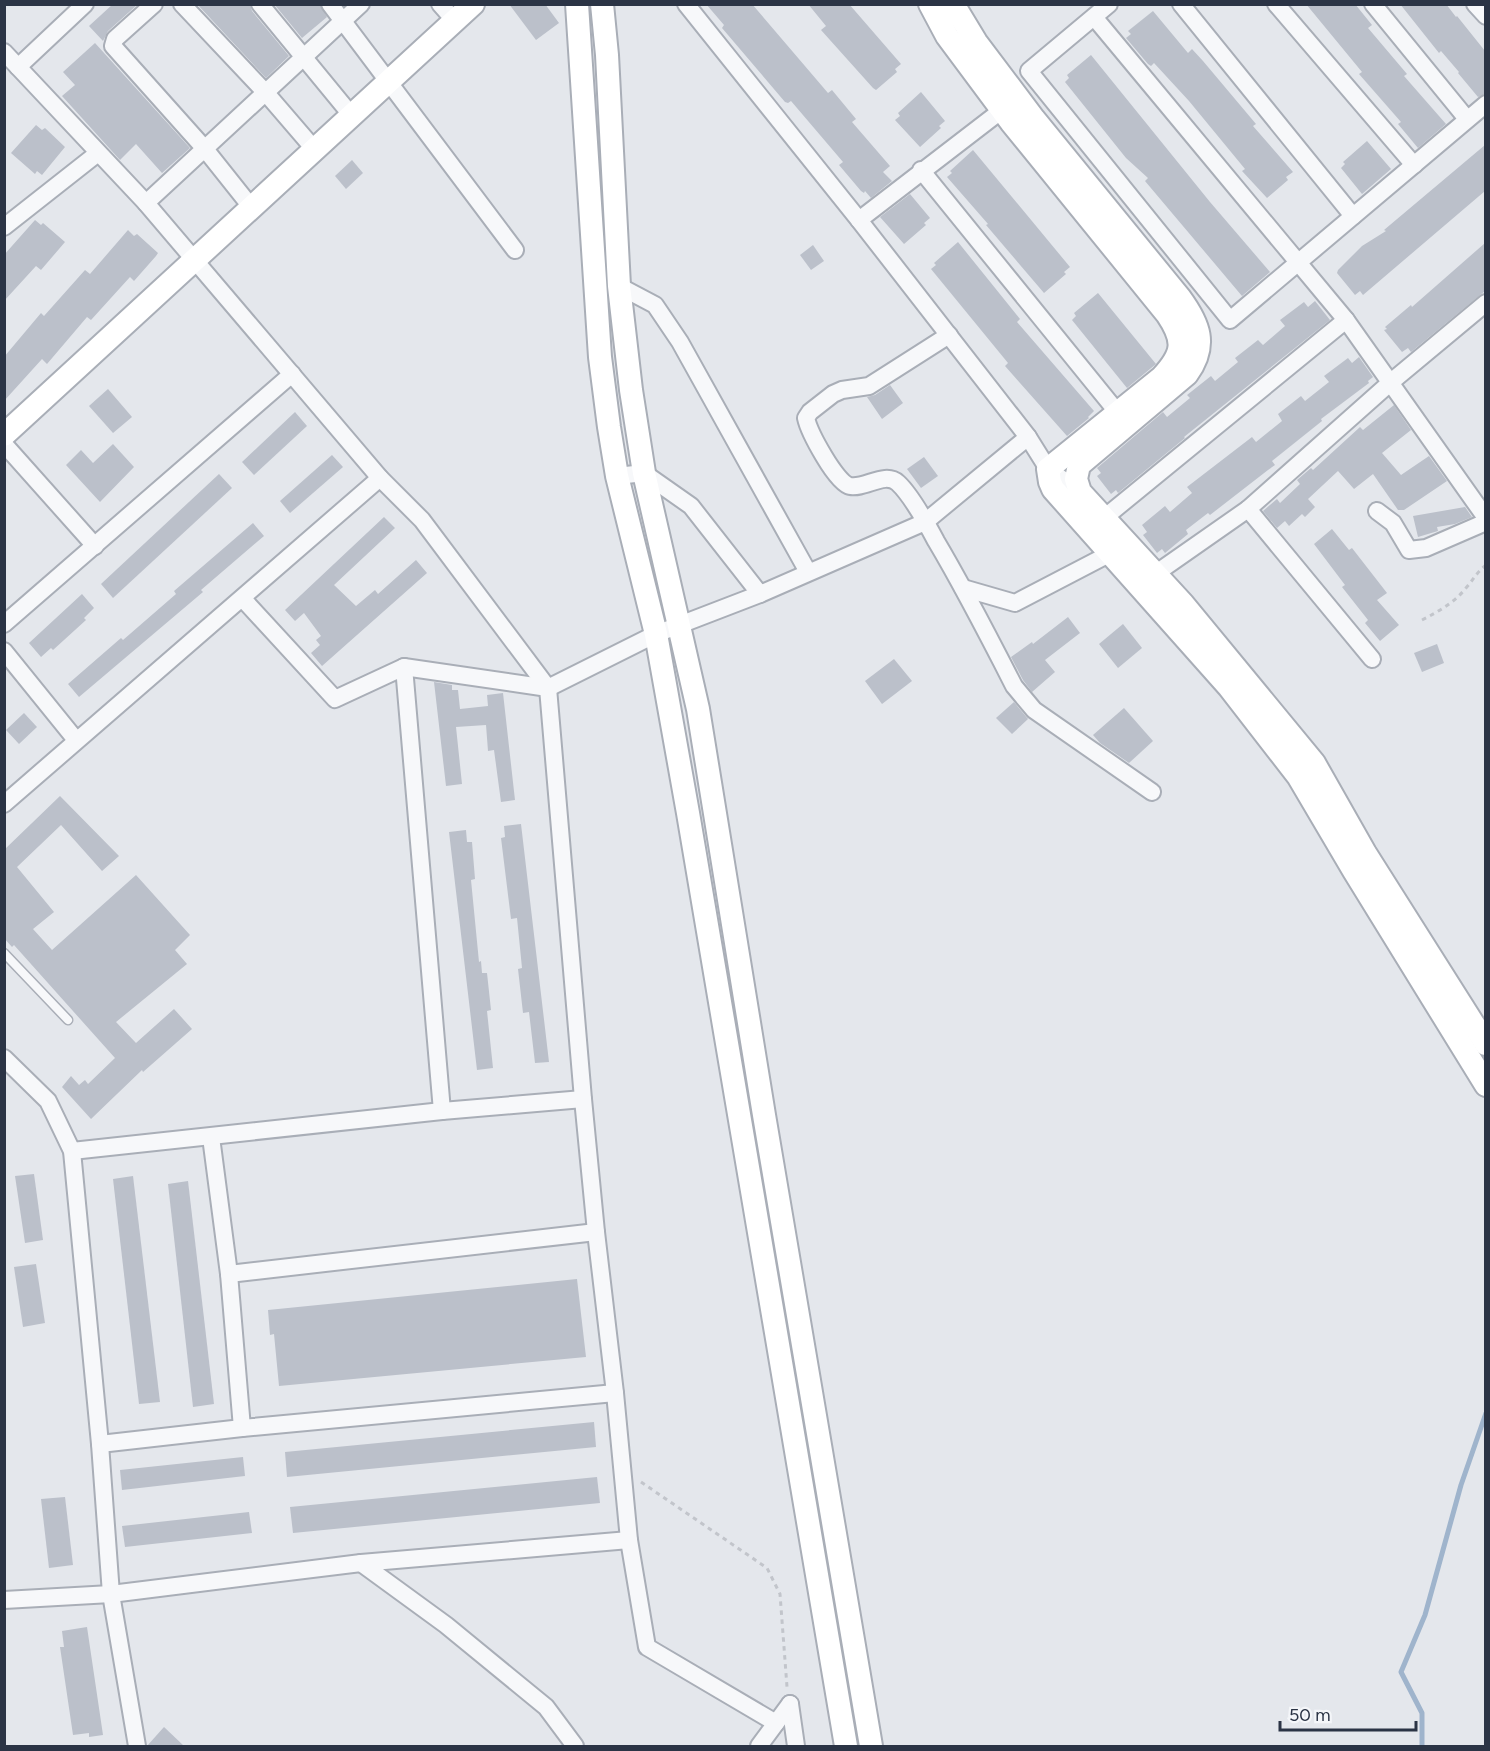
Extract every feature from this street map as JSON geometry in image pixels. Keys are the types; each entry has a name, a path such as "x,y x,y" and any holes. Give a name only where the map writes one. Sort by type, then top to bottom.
{"main road":[{"path":"4,435 473,4"},
{"path":"577,4 600,357 617,476 656,634 846,1746"},
{"path":"602,4 607,55 619,286 631,390 644,472 698,709 759,1087 871,1746"},
{"path":"930,4 947,36 1002,110 1167,314 1180,338 1180,349 1170,369 1048,469 1053,489 1229,687 1298,776 1485,1044"},
{"path":"953,4 976,42 1010,87 1190,311 1200,334 1197,356 1187,374 1079,465 1076,479 1080,492 1183,604 1314,763 1365,853 1469,1021 1485,1084"}],"street":[{"path":"18,67 85,4"},
{"path":"154,4 115,39 112,46 205,148 252,208"},
{"path":"182,4 266,93 315,150"},
{"path":"260,4 352,116"},
{"path":"330,4 515,250"},
{"path":"146,203 361,4"},
{"path":"440,4 455,21"},
{"path":"686,4 949,335 1028,437 1048,469 1080,492"},
{"path":"1010,87 1109,4"},
{"path":"1181,4 1353,216"},
{"path":"1276,4 1414,165"},
{"path":"1373,4 1467,119"},
{"path":"1475,4 1485,16"},
{"path":"1094,17 1346,320 1485,520 1415,551 1409,550 1393,523 1377,511"},
{"path":"4,52 146,203 380,478 422,520 548,688 596,1232 615,1393 628,1540 647,1647 776,1723"},
{"path":"1029,71 1230,320 1485,104"},
{"path":"859,220 921,170 1002,110"},
{"path":"4,227 98,153"},
{"path":"921,170 1118,413"},
{"path":"619,286 655,305 680,342 808,572"},
{"path":"1155,574 1248,509 1391,382 1485,303"},
{"path":"1104,518 1346,320"},
{"path":"949,335 869,386 842,390 833,394 810,412 806,418 808,429 839,478 847,485 856,487 879,480 892,479 898,484 925,522 963,588 1014,686 1024,700 1034,710 1152,792"},
{"path":"4,624 292,374"},
{"path":"243,599 335,699 404,667 548,688 656,634 759,594 925,522 1028,437"},
{"path":"4,444 95,546"},
{"path":"617,476 644,472 692,506 759,594"},
{"path":"4,804 380,478"},
{"path":"1248,509 1372,659"},
{"path":"963,588 1015,603 1111,553"},
{"path":"4,651 76,740"},
{"path":"404,667 442,1111"},
{"path":"4,1058 48,1101 72,1151 100,1444 111,1594 137,1746"},
{"path":"735,1091 759,1087"},
{"path":"72,1151 442,1111 583,1099"},
{"path":"211,1137 229,1274 242,1428"},
{"path":"229,1274 596,1232"},
{"path":"100,1444 242,1428 615,1393"},
{"path":"4,1600 111,1594 361,1563 628,1540"},
{"path":"361,1563 446,1625 546,1707 575,1746"},
{"path":"759,1746 790,1704"},
{"path":"790,1704 796,1746"}],"lane":[{"path":"4,953 68,1020"}],"path":[{"path":"1422,620 1447,607 1467,588 1478,571 1485,565"},
{"path":"622,1468 767,1568 780,1594 790,1704"}],"building":[{"path":"113,4 138,4 108,31 103,41 89,26"},
{"path":"197,4 250,4 252,11 289,56 266,78"},
{"path":"274,4 320,4 327,17 302,38"},
{"path":"509,4 545,4 559,23 536,40"},
{"path":"706,4 752,4 828,93 832,90 856,119 852,122 890,166 883,172 892,181 871,198 865,191 864,193 861,191 839,165 843,162 791,101 785,102 722,28 724,25"},
{"path":"808,4 849,4 901,64 895,69 897,72 876,90 873,88 821,30 826,26"},
{"path":"1306,4 1355,4 1372,25 1368,28 1407,74 1404,76 1446,124 1418,148 1398,124 1401,122 1359,74 1362,72"},
{"path":"1400,4 1446,4 1485,51 1485,94 1478,97"},
{"path":"1153,11 1188,53 1192,49 1203,61 1256,124 1253,126 1293,172 1286,177 1288,180 1267,198 1242,171 1245,169 1189,101 1154,63 1151,66 1148,64 1126,38 1131,34 1128,31"},
{"path":"95,43 190,148 162,173 136,144 120,160 62,96 75,85 63,72"},
{"path":"1091,55 1270,272 1242,296 1145,181 1148,178 1126,158 1065,82 1069,78 1067,75"},
{"path":"921,92 945,121 939,126 941,128 920,147 895,120 900,116 898,113"},
{"path":"36,125 42,130 45,128 65,147 42,175 37,171 35,174 11,153"},
{"path":"1367,141 1391,169 1362,194 1341,168 1345,164 1343,162"},
{"path":"1485,145 1485,191 1363,295 1360,291 1355,295 1337,273 1338,270 1362,246 1386,231 1384,230"},
{"path":"973,150 1070,267 1064,272 1066,274 1044,293 947,177 952,173 950,171"},
{"path":"352,160 363,173 346,189 335,176"},
{"path":"910,194 930,218 924,223 926,225 904,244 880,217"},
{"path":"35,220 41,225 43,223 65,242 41,270 36,266 4,301 4,255"},
{"path":"128,230 134,236 137,234 158,253 156,256 134,281 130,277 91,320 87,317 47,364 42,359 4,401 4,357 41,313 44,316 85,270 90,274"},
{"path":"958,242 1020,319 1017,322 1094,411 1067,436 1005,366 1008,363 931,269 936,265 934,263"},
{"path":"1485,243 1485,291 1411,352 1408,348 1402,352 1384,330 1387,329 1385,327 1411,305 1412,307"},
{"path":"813,245 824,261 811,270 800,255"},
{"path":"1098,293 1156,364 1127,388 1072,320 1076,316 1074,313"},
{"path":"1315,301 1330,320 1118,493 1116,490 1111,494 1097,476 1101,473 1097,468 1163,412 1167,417 1190,398 1187,395 1211,376 1215,381 1238,362 1235,358 1258,340 1263,345 1285,326 1280,320 1304,302 1308,307"},
{"path":"1359,357 1373,377 1368,381 1369,383 1321,419 1322,421 1272,461 1275,465 1210,515 1208,513 1186,530 1188,534 1165,553 1162,549 1157,553 1143,535 1147,532 1142,525 1165,506 1170,512 1192,493 1187,487 1252,437 1256,442 1282,421 1278,414 1301,396 1305,401 1329,382 1324,376 1348,358 1352,363"},
{"path":"890,385 903,403 882,419 867,397 875,395"},
{"path":"108,389 132,417 113,433 89,406"},
{"path":"1394,405 1411,430 1382,453 1401,475 1429,456 1447,481 1404,510 1398,510 1373,474 1354,489 1338,471 1308,499 1315,507 1305,517 1302,514 1289,526 1285,521 1277,528 1263,511 1277,499 1280,503 1300,484 1297,480 1311,468 1313,470 1360,427 1363,430"},
{"path":"295,412 307,426 254,475 242,462"},
{"path":"113,444 134,467 100,502 66,465 81,450 93,463"},
{"path":"332,455 343,467 290,513 280,501"},
{"path":"924,457 938,476 921,488 907,469"},
{"path":"219,474 232,488 113,598 101,584"},
{"path":"1465,507 1472,517 1455,524 1437,527 1438,531 1418,537 1413,516"},
{"path":"384,517 395,528 334,585 356,606 375,590 378,594 416,560 427,573 322,666 311,653 320,645 316,640 321,636 304,613 295,621 285,610"},
{"path":"253,523 264,536 201,590 203,592 79,697 68,684 176,594 174,591"},
{"path":"1332,529 1349,550 1352,548 1387,593 1377,600 1399,625 1380,641 1365,623 1368,620 1342,587 1345,585 1314,544"},
{"path":"82,594 94,608 84,618 86,620 53,650 51,648 41,657 29,643"},
{"path":"1068,617 1080,633 1045,660 1055,672 1032,692 1011,657 1032,642 1033,644"},
{"path":"1123,624 1142,648 1118,668 1099,644"},
{"path":"1437,644 1444,663 1422,672 1414,653"},
{"path":"894,659 912,681 882,704 865,681"},
{"path":"434,682 452,685 452,690 458,690 460,709 488,706 487,695 503,693 515,800 501,802 494,750 488,751 486,725 456,727 462,784 446,786"},
{"path":"1014,702 1028,719 1012,734 996,718"},
{"path":"1124,708 1153,741 1129,763 1100,743 1093,735"},
{"path":"24,713 37,727 19,744 6,730"},
{"path":"60,796 119,856 102,871 61,825 17,867 54,912 33,929 52,950 136,875 190,935 175,950 187,964 116,1022 136,1043 174,1009 192,1029 143,1072 142,1070 91,1119 62,1087 71,1076 79,1085 85,1080 88,1084 115,1058 14,945 12,947 4,938 4,850"},
{"path":"521,824 549,1062 535,1063 529,1012 523,1013 518,969 522,968 517,918 511,919 501,838 505,837 504,826"},
{"path":"466,830 467,842 472,842 475,879 471,880 479,962 481,961 482,973 487,973 491,1010 487,1011 493,1068 477,1070 449,832"},
{"path":"34,1174 43,1240 25,1243 15,1176"},
{"path":"133,1176 160,1402 139,1404 113,1179"},
{"path":"188,1181 214,1404 193,1407 168,1184"},
{"path":"36,1264 45,1323 23,1327 14,1267"},
{"path":"577,1279 586,1357 279,1386 274,1334 270,1335 268,1310"},
{"path":"594,1422 596,1447 287,1477 285,1452"},
{"path":"243,1457 245,1476 122,1490 120,1470"},
{"path":"597,1477 600,1503 293,1533 290,1507"},
{"path":"65,1497 73,1565 49,1568 41,1499"},
{"path":"249,1512 252,1533 125,1547 122,1526"},
{"path":"87,1627 103,1735 89,1737 89,1733 73,1735 60,1647 64,1647 62,1631"},
{"path":"164,1727 184,1746 147,1746"}],"waterway":[{"path":"1422,1746 1422,1713 1401,1672 1425,1615 1461,1485 1486,1413"}]}
